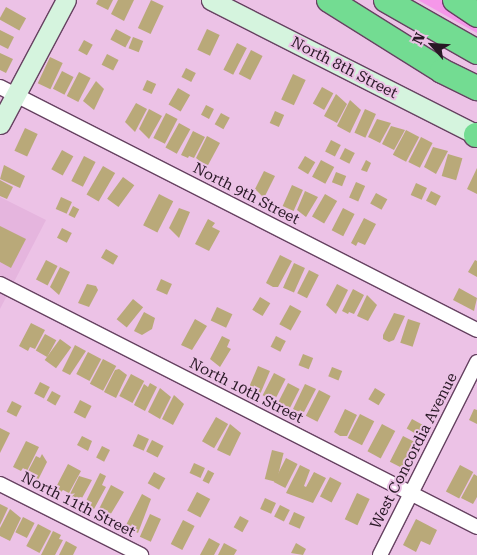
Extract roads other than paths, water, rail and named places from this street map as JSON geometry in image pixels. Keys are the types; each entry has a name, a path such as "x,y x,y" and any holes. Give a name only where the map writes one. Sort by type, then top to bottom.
{"highway":[{"path":"329,0 442,71 477,88"},
{"path":"386,0 477,52"},
{"path":"455,0 477,15"}],"street":[{"path":"0,124 8,90 64,0"},
{"name":"North 8th Street","path":"211,0 477,135"},
{"name":"North 9th Street","path":"8,90 477,330"},
{"name":"North 10th Street","path":"0,284 477,527"},
{"name":"West Concordia Avenue","path":"380,555 477,362"},
{"name":"North 11th Street","path":"0,484 140,555"}]}
